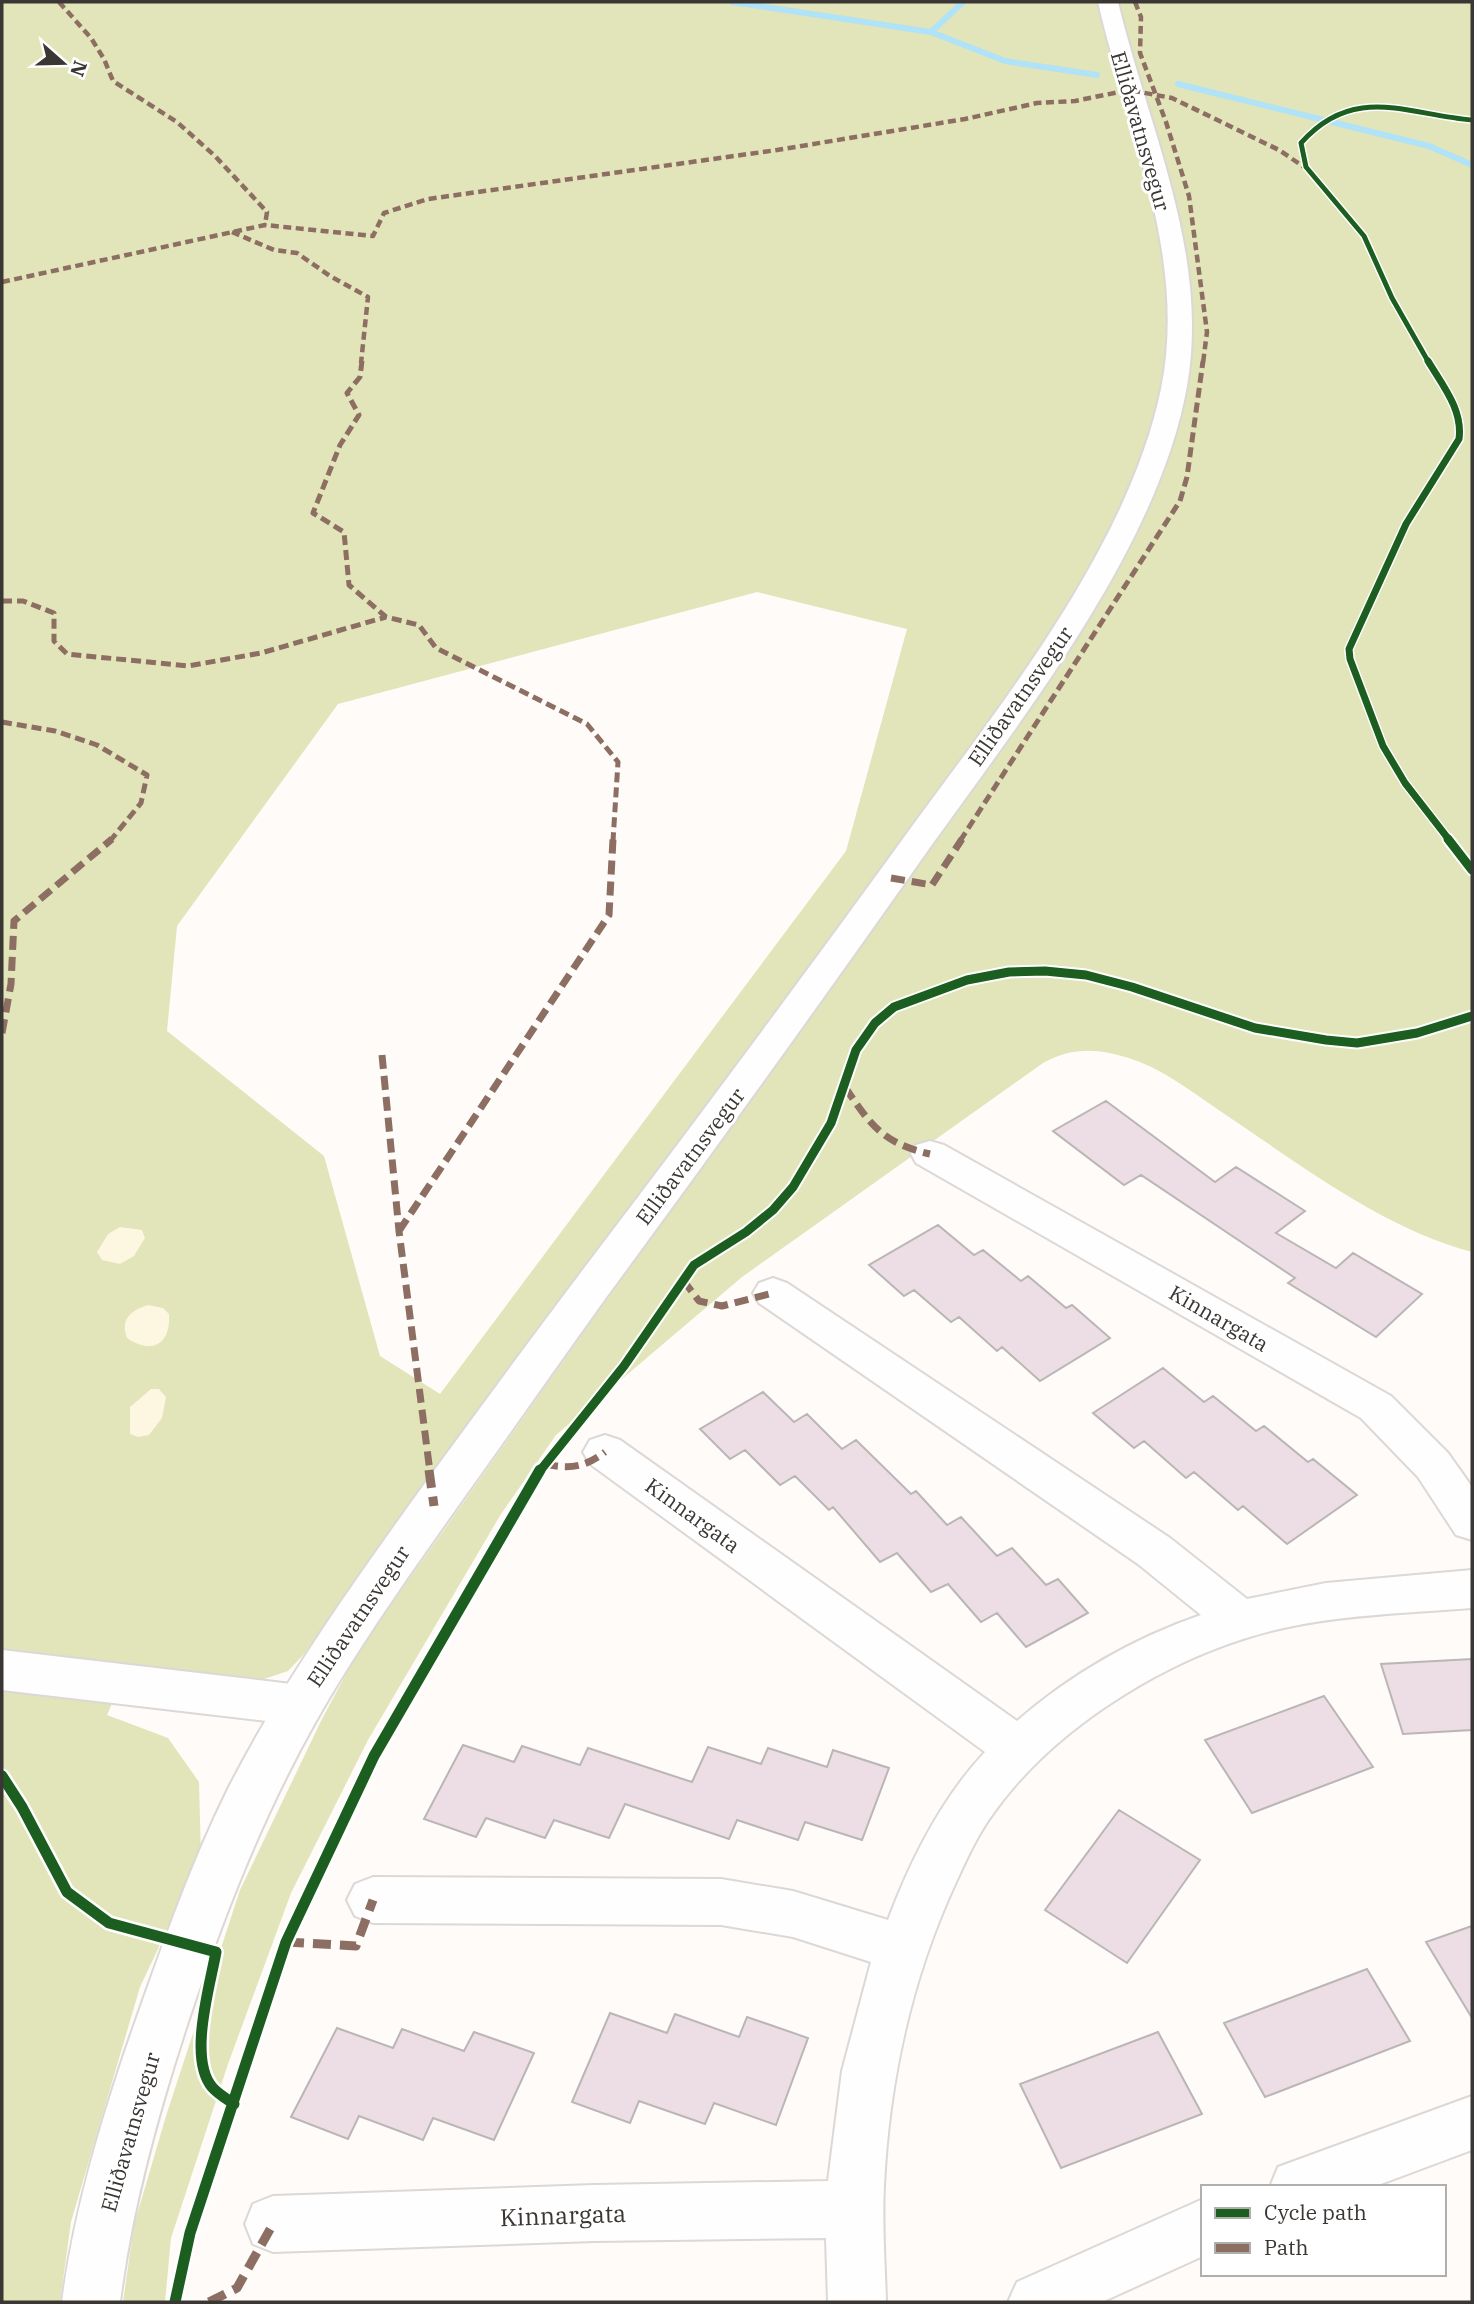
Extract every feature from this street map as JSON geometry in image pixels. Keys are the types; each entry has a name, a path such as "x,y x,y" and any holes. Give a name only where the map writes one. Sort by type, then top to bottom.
{"main road":[{"name":"Elliðavatnsvegur","path":"91,2302 97,2255 136,2099 191,1936 247,1802 300,1704 392,1564 556,1336 771,1046 1029,685 1070,624 1122,527 1147,473 1175,386 1182,333 1179,284 1167,220 1118,53 1108,2"},
{"name":"Kinnargata","path":"930,1154 1376,1407 1433,1465 1472,1522"},
{"path":"773,1293 1154,1551 1240,1620"},
{"name":"Kinnargata","path":"605,1452 1020,1750"},
{"path":"857,2302 854,2209 866,2089 879,2026 902,1948 933,1872 982,1789 1020,1750 1064,1713 1110,1681 1160,1654 1240,1620 1313,1602 1472,1589"},
{"path":"2,1670 300,1704"},
{"path":"373,1900 721,1902 793,1914 902,1948"},
{"path":"1303,2185 1472,2123"},
{"name":"Kinnargata","path":"273,2224 854,2209"},
{"path":"1037,2302 1201,2228"}],"green space":[{"path":"2,2 1096,2 1163,240 1172,322 1163,391 1132,482 1102,547 1025,671 304,1654 288,1671 261,1680 129,1664 107,1715 168,1738 199,1782 201,1858 140,1987 71,2222 60,2302 2,2302","holes":["757,592 907,629 846,851 440,1394 380,1356 324,1156 167,1031 177,926 338,704"]},
{"path":"1113,2 1472,2 1472,1252 1406,1227 1344,1194 1162,1073 1127,1058 1102,1052 1079,1051 1043,1063 742,1277 556,1435 501,1514 368,1740 291,1893 228,2064 171,2238 165,2302 123,2302 134,2225 166,2116 240,1890 322,1719 359,1650 1071,643 1163,463 1189,372 1192,320 1180,240"}],"sand":[{"path":"120,1227 142,1230 145,1238 134,1256 120,1264 102,1260 97,1252 108,1234"},
{"path":"148,1305 163,1308 169,1314 169,1325 163,1340 152,1346 144,1346 127,1338 125,1326 132,1313"},
{"path":"151,1389 159,1389 166,1397 162,1418 149,1435 138,1437 130,1434 130,1407"}],"building":[{"path":"1106,1101 1215,1182 1236,1167 1305,1211 1276,1233 1336,1268 1353,1253 1422,1294 1376,1337 1288,1283 1295,1278 1141,1175 1124,1185 1053,1131"},
{"path":"938,1225 974,1255 983,1250 1021,1281 1028,1276 1066,1308 1072,1305 1110,1338 1040,1381 1002,1347 997,1351 959,1317 951,1322 914,1290 904,1296 869,1265"},
{"path":"1163,1368 1204,1402 1213,1396 1256,1431 1264,1426 1308,1462 1313,1459 1357,1495 1287,1544 1243,1506 1238,1510 1194,1472 1186,1478 1144,1441 1134,1448 1093,1413"},
{"path":"763,1392 794,1422 807,1414 842,1449 856,1440 911,1494 916,1491 947,1525 961,1517 997,1556 1012,1548 1046,1585 1058,1579 1088,1613 1026,1647 997,1613 981,1622 948,1584 931,1592 897,1553 880,1562 833,1507 829,1510 795,1476 780,1485 745,1450 730,1459 700,1429"},
{"path":"1472,1659 1472,1730 1403,1734 1381,1664"},
{"path":"1324,1696 1373,1767 1252,1813 1205,1740"},
{"path":"463,1745 514,1762 522,1746 580,1765 588,1748 692,1782 708,1747 761,1764 768,1748 827,1767 833,1750 889,1768 862,1840 805,1822 798,1840 737,1820 729,1839 625,1804 609,1838 554,1820 545,1838 486,1818 476,1837 424,1819"},
{"path":"1119,1810 1200,1860 1127,1963 1045,1910"},
{"path":"1472,1926 1472,2018 1426,1942"},
{"path":"1367,1969 1410,2041 1265,2097 1224,2023"},
{"path":"610,2013 667,2033 675,2014 739,2037 747,2017 808,2038 776,2125 714,2103 705,2124 639,2101 630,2123 572,2102"},
{"path":"337,2028 393,2048 402,2029 464,2051 474,2032 534,2053 494,2140 433,2118 423,2140 359,2116 348,2139 291,2117"},
{"path":"1158,2032 1202,2114 1061,2168 1020,2084"}],"waterway":[{"path":"732,2 931,32"},
{"path":"931,32 963,2"},
{"path":"931,32 1005,61 1097,75"},
{"path":"1178,84 1429,146 1472,165"}],"marked path":[{"path":"59,2 91,38 113,81 157,107 215,156 267,212 265,225"},
{"path":"891,878 932,885 1180,501 1187,477 1207,332 1189,196 1166,122 1140,53 1141,17 1135,2"},
{"path":"2,282 265,225 373,236 384,213 428,199 777,150 965,119 1037,103 1075,101 1129,90 1172,98 1279,150 1307,169"},
{"path":"232,232 274,250 297,253 330,276 368,297 360,377 347,393 359,415 340,445 313,513 344,532 349,585 386,617 419,625 436,648 587,724 618,762 609,915 399,1231"},
{"path":"2,601 23,601 54,613 54,641 67,654 188,666 261,653 386,617"},
{"path":"2,722 55,731 97,745 147,775 141,803 111,840 14,921 11,984 2,1033"},
{"path":"382,1055 399,1231 434,1506"},
{"path":"845,1087 878,1132 898,1145 930,1154"},
{"path":"683,1280 699,1301 722,1306 773,1293"},
{"path":"544,1464 583,1466 605,1452"},
{"path":"286,1942 356,1946 373,1900"},
{"path":"209,2302 237,2288 273,2224"}],"cycle path":[{"path":"1472,120 1404,107 1376,106 1333,118 1321,124 1301,143 1306,167 1364,236 1392,298 1457,411 1461,423 1459,439 1406,524 1349,649 1350,659 1383,746 1405,783 1472,870"},
{"path":"175,2302 190,2233 286,1942 374,1756 544,1464 624,1366 694,1265 746,1232 773,1210 793,1187 831,1123 856,1050 875,1023 894,1007 967,980 1009,972 1045,971 1086,975 1132,987 1255,1028 1326,1040 1357,1043 1417,1033 1472,1016"},
{"path":"2,1776 22,1807 67,1892 109,1923 216,1952 204,2019 202,2054 204,2070 211,2086 234,2104"}]}
